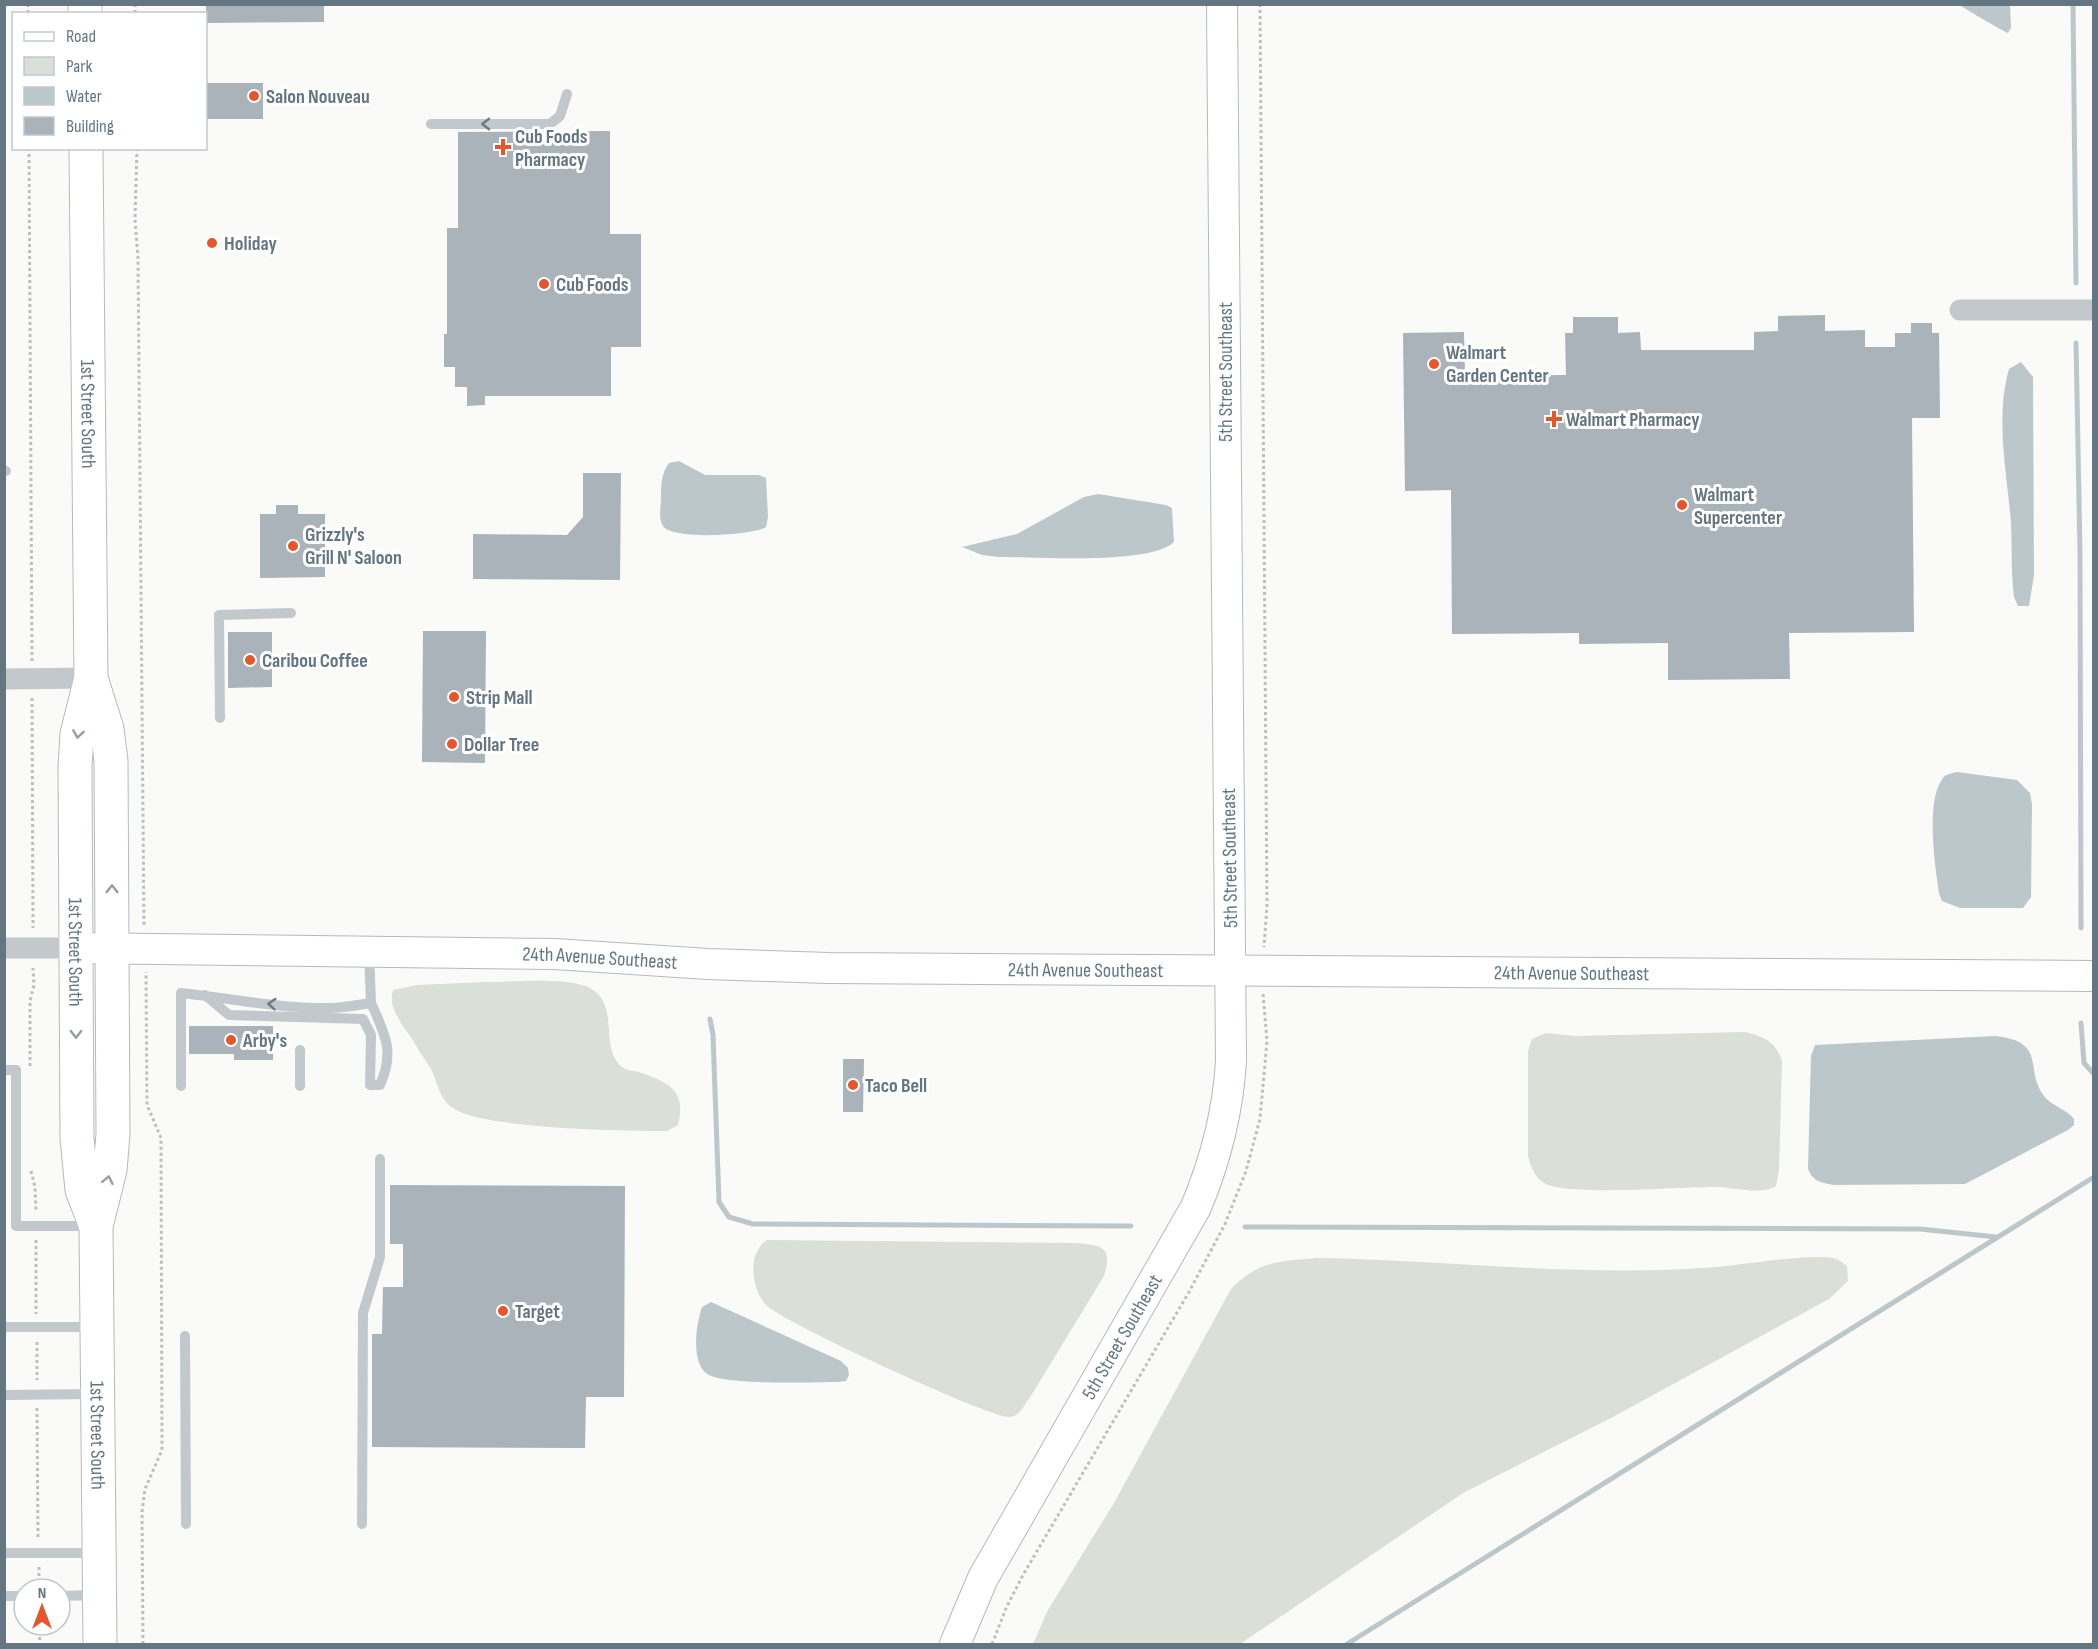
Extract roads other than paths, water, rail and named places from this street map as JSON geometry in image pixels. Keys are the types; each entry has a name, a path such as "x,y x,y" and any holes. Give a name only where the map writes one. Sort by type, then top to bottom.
{"main road":[{"name":"1st Street South","path":"86,150 91,678 77,735 75,767 76,948 78,1158 82,1190 96,1226"},
{"name":"1st Street South","path":"91,678 107,729 111,761 111,1157 106,1190 96,1226 100,1644"}],"street":[{"name":"5th Street Southeast","path":"955,1644 984,1578 1137,1312 1202,1193 1219,1146 1227,1107 1231,1061 1222,4"},
{"path":"1959,310 2094,310"},
{"path":"4,679 91,678"},
{"path":"4,948 76,948"},
{"name":"24th Avenue Southeast","path":"76,948 555,954 708,964 828,968 2094,976"}],"lane":[{"path":"430,123 550,123 560,116 567,94"},
{"path":"220,718 219,615 291,613"},
{"path":"205,995 229,1015 363,1019 371,1035 370,1085 380,1085 389,1065 383,1030 371,1003 369,951"},
{"path":"181,1086 181,993 205,995 231,1001 330,1008 371,1003"},
{"path":"300,1050 300,1086"},
{"path":"371,1050 387,1051"},
{"path":"4,1070 16,1070 16,1226 96,1226"},
{"path":"362,1524 363,1313 380,1257 380,1159"},
{"path":"4,1327 96,1327"},
{"path":"185,1336 186,1524"},
{"path":"4,1395 97,1395"},
{"path":"4,1553 99,1553"},
{"path":"72,1596 99,1595"}],"water":[{"path":"1960,5 2010,5 2011,28 2008,33"},
{"path":"2021,362 2033,377 2034,575 2029,606 2018,606 2014,597 2011,523 2002,426 2009,369"},
{"path":"679,461 705,475 759,475 766,478 768,517 766,527 746,533 696,535 669,530 663,526 660,513 663,475 669,463"},
{"path":"1098,494 1166,505 1172,508 1174,542 1161,549 1142,554 1091,558 999,557 982,555 962,547 1017,534 1084,497"},
{"path":"1957,772 2017,780 2030,793 2032,804 2031,897 2023,908 1960,908 1942,901 1934,852 1934,805 1936,792 1942,779"},
{"path":"1995,1036 2012,1039 2029,1051 2038,1086 2044,1096 2074,1119 2074,1125 2068,1130 1965,1184 1835,1185 1813,1177 1808,1169 1811,1056 1815,1045"},
{"path":"711,1302 841,1361 848,1368 849,1375 846,1381 748,1382 715,1377 706,1373 698,1360 696,1342 702,1307"}],"waterway":[{"path":"2073,4 2076,283"},
{"path":"2076,343 2080,553 2081,928"},
{"path":"710,1019 713,1035 719,1202 729,1217 753,1224 1131,1226"},
{"path":"2081,1023 2084,1063 2094,1074"},
{"path":"1347,1644 2094,1177"},
{"path":"1245,1227 1920,1229 1996,1237"}],"place":[{"name":"Salon Nouveau","path":"254,96"},
{"name":"Cub Foods Pharmacy","path":"503,147"},
{"name":"Holiday","path":"212,243"},
{"name":"Cub Foods","path":"544,284"},
{"name":"Walmart Garden Center","path":"1434,364"},
{"name":"Walmart Pharmacy","path":"1554,419"},
{"name":"Walmart Supercenter","path":"1682,505"},
{"name":"Grizzly's Grill N' Saloon","path":"293,546"},
{"name":"Caribou Coffee","path":"250,660"},
{"name":"Strip Mall","path":"454,697"},
{"name":"Dollar Tree","path":"452,744"},
{"name":"Arby's","path":"231,1040"},
{"name":"Taco Bell","path":"853,1085"},
{"name":"Target","path":"503,1311"}]}
